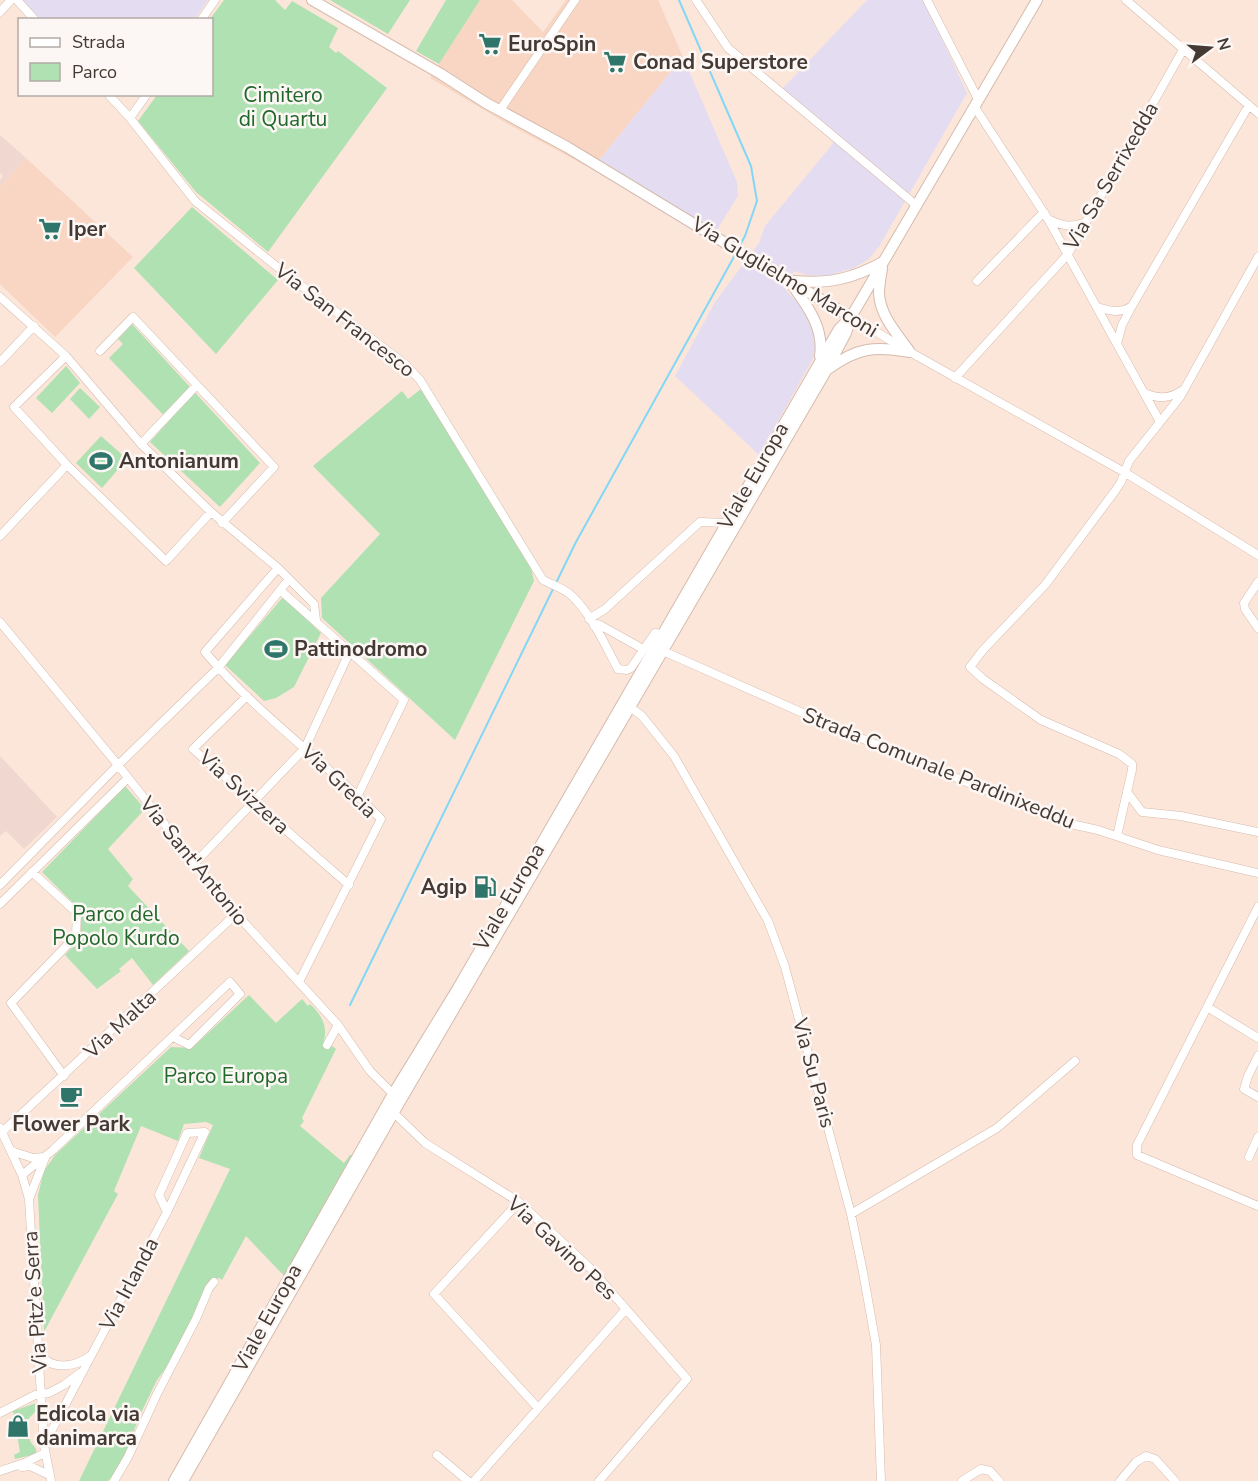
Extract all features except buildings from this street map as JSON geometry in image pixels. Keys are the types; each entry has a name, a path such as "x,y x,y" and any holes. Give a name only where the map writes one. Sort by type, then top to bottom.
{"main road":[{"name":"Via Guglielmo Marconi","path":"312,0 567,147 851,317"},
{"name":"Viale Europa","path":"183,1481 663,651 822,367 839,329 851,317 1037,0"},
{"path":"790,281 822,283 838,281 869,270 883,262"},
{"path":"883,262 879,292 880,303 892,327 910,352"},
{"path":"790,281 813,315 819,329 822,344 822,367 860,350 886,348 910,352"},
{"name":"Viale Europa","path":"174,1481 393,1094 458,988 726,523 822,367"}],"street":[{"path":"0,12 11,0"},
{"path":"16,0 33,18"},
{"path":"202,18 215,0"},
{"path":"500,110 575,0"},
{"path":"696,0 728,48 916,205"},
{"path":"927,0 976,102 1046,215 1160,422"},
{"path":"1126,0 1258,113"},
{"name":"Via Sa Serrixedda","path":"955,378 1068,254 1184,48"},
{"name":"Via San Francesco","path":"110,96 130,117 195,201 286,274 405,364 420,380 543,580 571,594 591,622 618,669 631,668 655,633 662,634"},
{"path":"130,117 146,96"},
{"path":"1117,344 1122,326 1132,306 1249,105"},
{"path":"1046,215 1063,226 1086,222"},
{"path":"977,281 1046,215"},
{"path":"1116,836 1132,770 1128,760 1119,753 1041,720 983,680 970,667 983,650 1045,585 1121,482 1129,461 1185,390 1258,258"},
{"path":"0,297 66,356 141,444 222,523 290,579 314,604 316,620"},
{"path":"1097,307 1113,312 1132,306"},
{"path":"100,351 133,317 274,467 222,523"},
{"name":"Via Guglielmo Marconi","path":"851,317 1124,472 1258,555"},
{"path":"0,362 34,326"},
{"path":"66,356 14,407 68,465 166,561 211,512"},
{"path":"141,444 196,386"},
{"path":"1144,393 1162,398 1185,390"},
{"path":"0,536 68,465"},
{"path":"591,622 700,522 726,523"},
{"path":"218,668 205,652 278,568"},
{"path":"0,885 118,765 218,668 290,579"},
{"path":"1258,582 1244,603 1245,609 1258,628"},
{"path":"280,590 404,700 358,795"},
{"name":"Via Sant'Antonio","path":"0,622 118,765 194,864 236,914 338,1025 370,1071 393,1094"},
{"path":"591,622 644,649"},
{"path":"194,864 305,748 350,651"},
{"name":"Strada Comunale Pardinixeddu","path":"663,651 832,726 1062,822 1158,850 1258,873"},
{"name":"Via Grecia","path":"218,668 358,795 381,819 299,982"},
{"name":"Via Svizzera","path":"247,696 193,749 349,885"},
{"name":"Via Su Paris","path":"630,707 642,716 674,756 768,921 785,967 852,1214 876,1345 881,1481"},
{"path":"0,904 128,778"},
{"path":"1127,792 1142,812 1181,816 1258,832"},
{"path":"32,872 77,913 76,936 11,1004 64,1076"},
{"path":"1258,907 1137,1146 1137,1155 1258,1206"},
{"name":"Via Malta","path":"1,1130 64,1076 236,914"},
{"path":"22,1175 230,982 240,994 189,1045 173,1037"},
{"path":"1207,1008 1258,1038"},
{"path":"327,1045 338,1025"},
{"path":"1258,1056 1244,1089 1258,1097"},
{"path":"852,1214 997,1128 1075,1060"},
{"name":"Via Gavino Pes","path":"394,1113 425,1143 519,1202 592,1270 687,1379 599,1481"},
{"name":"Via Pitz'e Serra","path":"1,1130 22,1175 29,1198 44,1449 50,1478"},
{"name":"Via Irlanda","path":"44,1449 167,1212 205,1132 187,1133 159,1195 167,1212"},
{"path":"1248,1157 1258,1137"},
{"path":"11,1151 33,1158 45,1156"},
{"path":"29,1198 45,1156"},
{"path":"519,1202 434,1294 538,1408"},
{"path":"114,1481 214,1282"},
{"path":"474,1481 626,1309"},
{"name":"Via Irlanda","path":"39,1350 43,1358 58,1365 79,1363 91,1355"},
{"name":"Via Irlanda","path":"0,1413 35,1395 49,1393 83,1371"},
{"path":"23,1401 42,1407"},
{"path":"14,1467 44,1449"},
{"path":"437,1455 468,1481"},
{"path":"1120,1481 1136,1462 1146,1456 1155,1459 1175,1481"},
{"path":"0,1471 30,1466 50,1478"},
{"path":"962,1481 981,1469 990,1471 999,1481"}],"shaded area":[{"path":"18,0 208,0 195,18 29,18 14,4"},
{"path":"480,0 512,0 543,32 566,0 658,0 683,57 592,169 506,123 430,78"},
{"path":"867,0 924,0 967,93 880,245 869,259 854,268 827,276 807,275 794,271 785,289 810,318 816,337 814,357 759,455 675,376 715,302 759,243 765,226 831,146 837,133 782,89"},
{"path":"683,57 737,182 738,196 710,241 592,169"},
{"path":"0,135 26,158 0,187 0,180 3,176 0,173"},
{"path":"26,158 133,257 55,337 0,284 0,187"},
{"path":"0,756 57,817 24,849 6,831 0,836"}],"green space":[{"name":"Cimitero di Quartu","path":"224,0 275,0 285,10 292,1 338,28 329,47 336,53 338,51 387,88 268,252 196,192 138,121 156,96 213,96 213,18 211,18"},
{"path":"330,0 410,0 388,34"},
{"path":"446,0 480,0 439,64 416,51"},
{"path":"192,207 278,280 216,354 134,268"},
{"path":"132,324 260,463 220,507 150,442 169,421 109,358 123,344 118,339"},
{"path":"66,366 80,383 52,413 36,398"},
{"path":"80,388 100,407 89,419 70,399"},
{"path":"421,389 531,568 534,581 455,740 322,618 321,598 380,534 313,466 402,391 408,399"},
{"name":"Antonianum","path":"101,436 127,459 102,488 76,463"},
{"name":"Pattinodromo","path":"283,597 321,633 294,687 276,698 264,701 225,665"},
{"name":"Parco del Popolo Kurdo","path":"125,786 145,809 108,849 133,879 128,886 189,951 153,985 132,958 119,969 121,971 97,989 65,955 81,938 81,911 42,872"},
{"name":"Parco Europa","path":"249,995 276,1023 302,999 308,1006 310,1004 320,1016 325,1030 324,1041 328,1047 332,1046 336,1049 300,1126 344,1163 350,1155 356,1154 287,1279 246,1236 222,1280 219,1278 212,1280 168,1365 157,1380 139,1417 121,1466 108,1481 79,1481 230,1169 199,1158 213,1125 206,1122 184,1124 178,1141 141,1126 114,1191 118,1194 44,1332 38,1195 44,1171 55,1155 171,1047 192,1048"},
{"path":"36,1403 35,1412 29,1418 30,1441 36,1449 36,1454 15,1459 14,1455 20,1452 13,1411"}],"waterway":[{"path":"679,0 751,166 757,201 739,247"},
{"path":"350,1005 576,542 735,255"}],"place":[{"name":"EuroSpin","path":"490,44"},
{"name":"Conad Superstore","path":"615,62"},
{"name":"Iper","path":"50,229"},
{"name":"Antonianum","path":"101,461"},
{"name":"Pattinodromo","path":"276,649"},
{"name":"Agip","path":"485,887"},
{"name":"Flower Park","path":"71,1096"},
{"name":"Edicola via danimarca","path":"18,1426"}]}
